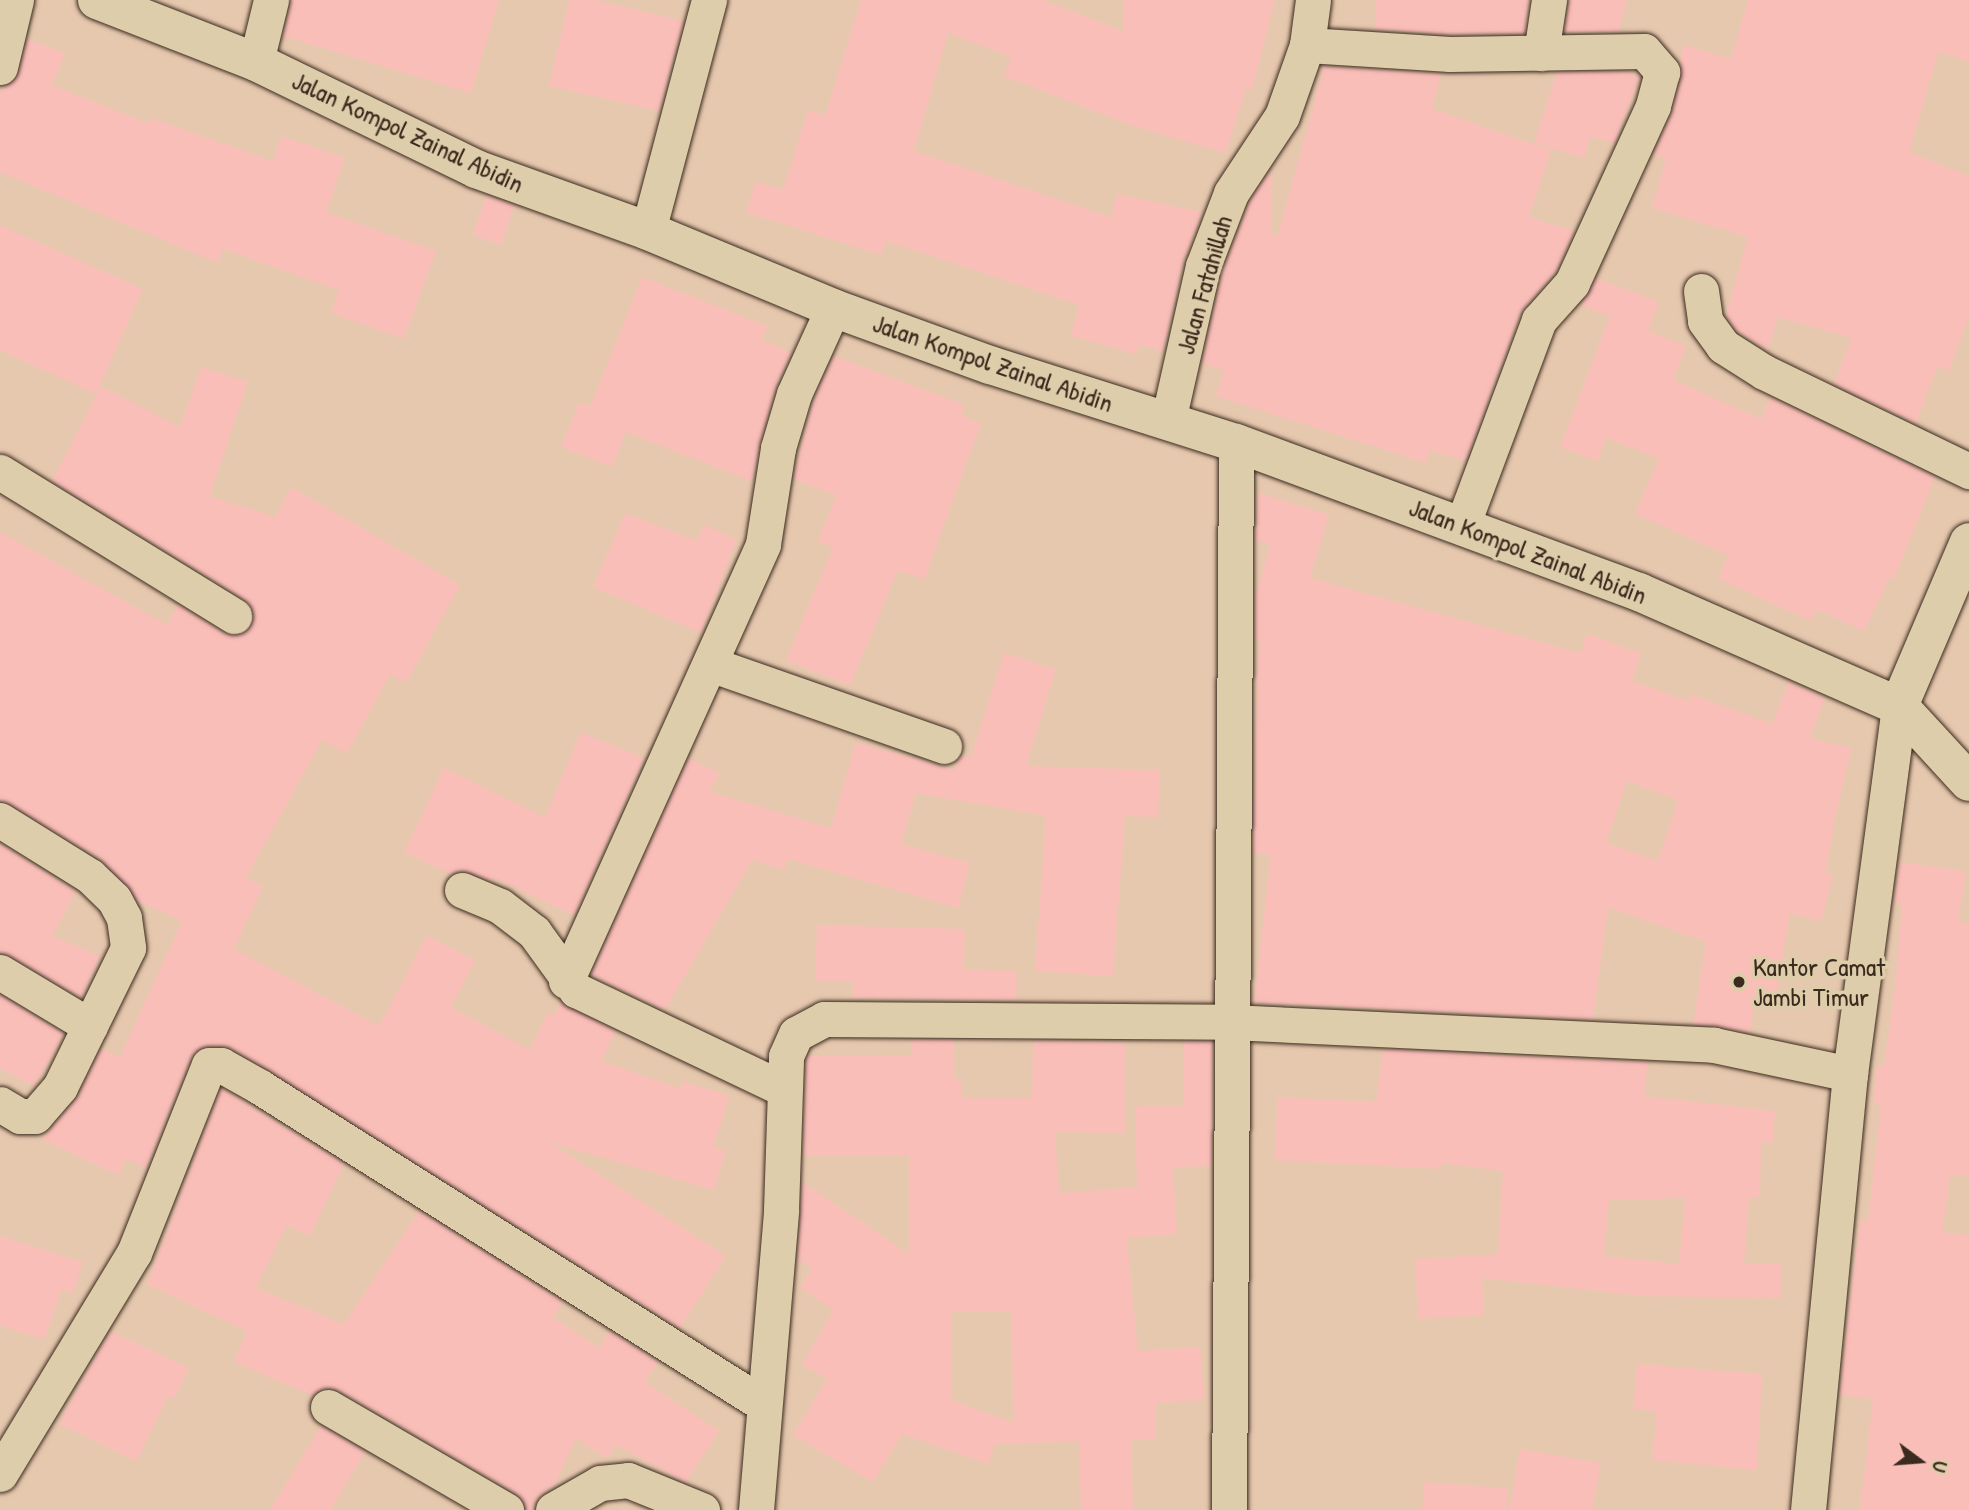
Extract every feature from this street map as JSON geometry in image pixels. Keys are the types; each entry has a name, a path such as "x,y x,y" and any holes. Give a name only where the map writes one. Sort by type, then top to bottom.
{"street":[{"path":"0,67 16,0"},
{"name":"Jalan Kompol Zainal Abidin","path":"97,0 256,62 476,169 648,231 833,308 1236,443 1652,597 1899,706"},
{"path":"256,62 271,0"},
{"path":"648,231 709,0"},
{"name":"Jalan Fatahillah","path":"1168,421 1203,266 1231,193 1282,116 1307,45 1313,0"},
{"path":"1541,53 1549,0"},
{"path":"1307,45 1450,54 1644,51 1662,72 1653,106 1572,283 1539,320 1462,526"},
{"path":"1701,291 1705,321 1723,346 1764,372 1969,471"},
{"path":"566,981 763,544 778,449 794,394 833,308"},
{"path":"1229,1510 1230,1022 1236,443"},
{"path":"0,472 234,616"},
{"path":"1808,1510 1850,1074 1899,706 1969,542"},
{"path":"710,664 944,746"},
{"path":"1899,706 1969,782"},
{"path":"0,820 90,876 124,918 128,948 60,1087 35,1116 20,1116 0,1104"},
{"path":"462,890 500,906 534,932 566,981 588,996 784,1089"},
{"path":"0,972 90,1026"},
{"path":"757,1510 763,1404 781,1210 786,1056 796,1034 824,1019 1230,1022 1714,1045 1850,1074"},
{"path":"0,1474 134,1253 209,1065 221,1065 260,1087 763,1404"},
{"path":"328,1407 506,1510"},
{"path":"553,1510 600,1483 628,1480 702,1510"}],"building":[{"path":"291,0 499,0 471,93 283,36"},
{"path":"569,0 595,0 683,21 659,111 549,86"},
{"path":"861,0 1043,0 1123,31 1123,0 1275,0 1252,90 1246,88 1226,153 1136,127 1004,76 1011,57 948,33 914,151 1111,217 1117,194 1202,212 1183,261 1163,351 1139,345 1136,354 1071,336 1079,305 886,241 881,255 746,212 756,181 783,190 808,110 825,115"},
{"path":"1375,0 1529,0 1524,33 1450,34 1375,29"},
{"path":"1569,0 1627,0 1619,31 1564,32"},
{"path":"1748,0 1969,0 1969,62 1939,51 1909,152 1969,176 1969,315 1949,371 1937,367 1916,423 1834,384 1851,338 1778,317 1768,350 1737,331 1726,315 1748,237 1652,208 1666,158 1653,155 1672,111 1683,45 1731,59"},
{"path":"27,39 65,53 52,85 149,124 151,118 273,161 281,136 345,158 326,212 436,251 404,339 331,313 339,290 223,249 218,263 0,172 0,92 19,72"},
{"path":"1324,66 1441,74 1432,109 1551,150 1529,217 1574,231 1555,272 1520,313 1465,461 1429,450 1426,463 1216,396 1224,370 1202,363 1222,272 1249,202 1272,168 1271,234 1278,235"},
{"path":"1623,71 1640,77 1614,143 1590,137 1584,158 1534,143 1557,72"},
{"path":"486,196 514,206 501,245 473,235"},
{"path":"0,225 143,289 96,394 0,350"},
{"path":"642,277 767,326 761,340 791,352 775,388 751,481 626,432 612,467 561,447 579,402 590,407"},
{"path":"1596,278 1659,302 1648,331 1686,346 1673,380 1761,419 1770,397 1935,477 1894,579 1890,577 1864,631 1816,609 1811,621 1718,579 1728,555 1635,514 1659,458 1606,438 1597,461 1560,447 1610,316 1580,305"},
{"path":"833,356 965,405 961,415 981,423 924,580 898,570 850,686 786,660 833,547 818,541 836,495 793,479 813,401"},
{"path":"201,367 248,382 210,496 275,517 291,487 460,585 406,683 390,674 347,753 322,740 246,878 263,886 234,949 379,1026 427,935 475,961 451,1007 530,1050 548,1012 554,1015 560,1003 616,1031 601,1061 680,1088 682,1081 730,1096 713,1147 726,1151 714,1190 549,1142 726,1256 680,1328 230,1047 208,1045 191,1057 146,1168 126,1159 118,1175 42,1139 78,1096 101,1048 120,1057 182,921 138,901 101,859 0,800 0,532 167,625 178,605 224,633 244,633 254,617 245,599 52,481 101,386 180,427"},
{"path":"1259,493 1329,515 1310,578 1581,653 1587,634 1641,653 1632,681 1689,701 1691,694 1772,724 1788,682 1825,698 1810,738 1852,748 1834,822 1826,873 1833,875 1821,921 1790,913 1775,1004 1755,1000 1750,1032 1693,1024 1706,942 1608,907 1593,1019 1254,1002 1271,855 1253,853 1259,639 1255,638 1255,600 1270,545 1255,540","holes":["1627,781 1678,800 1658,861 1606,843"]},
{"path":"625,513 697,541 704,525 737,539 701,633 593,587"},
{"path":"1004,653 1056,669 1026,766 1160,770 1158,817 1125,816 1113,976 1035,971 1046,816 916,793 901,844 970,863 958,908 788,859 785,870 752,860 665,1010 591,975 688,758 719,773 710,792 831,828 856,742 953,770 961,755 971,757"},
{"path":"581,732 644,758 574,915 493,877 492,881 460,870 450,874 404,852 444,768 545,817"},
{"path":"0,844 76,891 52,936 100,956 81,997 0,952"},
{"path":"1900,862 1966,871 1958,922 1969,923 1969,1177 1950,1175 1942,1232 1969,1235 1969,1510 1860,1510 1873,1399 1839,1395 1860,1219 1868,1221 1881,1105 1873,1104 1877,1065 1884,1066 1895,989 1902,903 1894,902"},
{"path":"817,925 965,929 964,969 1017,971 1016,1000 852,997 853,981 815,981"},
{"path":"0,995 64,1034 34,1086 0,1068"},
{"path":"911,1040 954,1040 954,1079 961,1079 961,1098 1032,1098 1033,1041 1125,1043 1125,1133 1055,1132 1059,1193 1137,1187 1135,1106 1184,1105 1184,1042 1212,1042 1211,1166 1173,1167 1177,1234 1127,1238 1138,1351 1200,1347 1204,1400 1155,1403 1156,1439 1131,1440 1133,1510 1081,1510 1079,1441 995,1444 988,1464 902,1434 873,1482 793,1435 827,1379 802,1364 834,1310 800,1288 812,1268 797,1259 802,1182 909,1254 909,1155 803,1156 806,1061 808,1056 911,1055","holes":["952,1312 1011,1312 1014,1423 951,1400"]},
{"path":"1383,1049 1648,1062 1644,1096 1775,1111 1773,1143 1761,1142 1760,1197 1749,1197 1744,1263 1781,1263 1781,1298 1643,1296 1482,1278 1484,1315 1418,1319 1415,1259 1498,1254 1503,1171 1442,1163 1442,1169 1274,1160 1278,1097 1376,1102","holes":["1685,1198 1679,1264 1604,1256 1609,1200"]},
{"path":"221,1088 344,1164 310,1236 287,1225 256,1288 344,1324 419,1211 563,1302 553,1318 599,1348 610,1331 658,1362 645,1382 719,1431 686,1482 616,1445 607,1458 576,1438 555,1484 536,1499 533,1510 526,1510 516,1493 338,1390 327,1387 312,1395 234,1362 247,1331 147,1284"},
{"path":"0,1236 83,1262 73,1293 61,1290 44,1340 0,1325"},
{"path":"110,1331 189,1368 174,1399 168,1396 137,1461 59,1424"},
{"path":"1637,1364 1762,1374 1757,1470 1652,1460 1657,1411 1633,1409"},
{"path":"321,1426 365,1452 330,1510 270,1510"},
{"path":"1520,1449 1601,1463 1592,1510 1509,1510"},
{"path":"1424,1482 1507,1488 1507,1510 1422,1510"}],"place":[{"name":"Kantor Camat Jambi Timur","path":"1739,982"}]}
